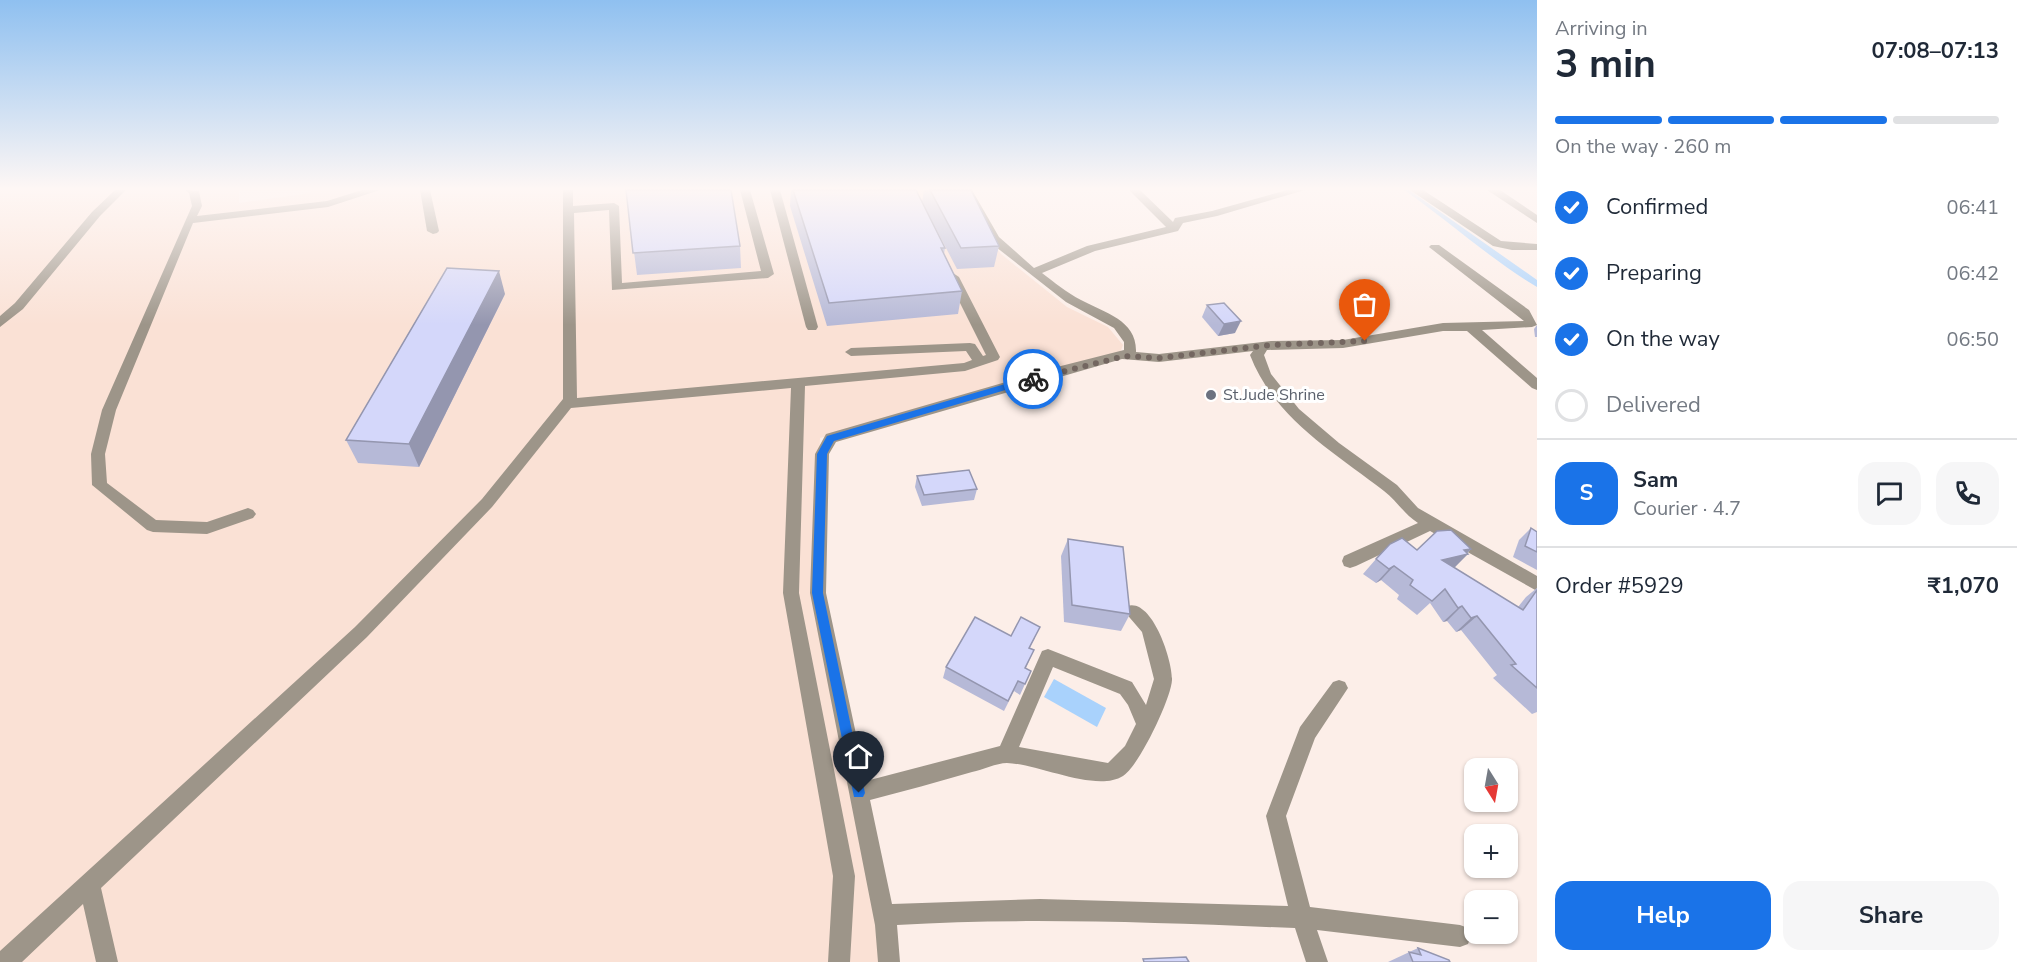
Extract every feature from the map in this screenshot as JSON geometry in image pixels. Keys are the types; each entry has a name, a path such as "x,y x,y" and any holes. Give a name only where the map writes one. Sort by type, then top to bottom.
{"street":[{"path":"0,323 19,306 81,235"},
{"path":"183,235 109,410 98,454 100,485 153,526 207,528 248,514"},
{"path":"5,962 361,632 487,503 567,404 570,400 568,235"},
{"path":"615,235 616,287 768,274 757,235"},
{"path":"787,235 812,327"},
{"path":"994,235 999,244 1072,301 1104,315 1122,330 1129,339 1131,349 1125,356"},
{"path":"1034,272 1092,248 1146,235"},
{"path":"1483,235 1497,244 1512,247 1537,247"},
{"path":"889,962 884,915 818,593 822,454 831,438 1066,369 1125,356 1159,358 1263,346 1343,344 1428,328 1515,326 1532,321 1525,313 1435,247"},
{"path":"567,404 965,367 993,357 946,264"},
{"path":"1469,326 1537,385"},
{"path":"1263,346 1257,355 1263,376 1295,413 1338,451 1401,497 1412,511 1537,584"},
{"path":"851,352 969,347 980,362"},
{"path":"798,383 791,593 843,876 839,962"},
{"path":"1350,561 1433,523"},
{"path":"859,793 1006,754 1108,773 1120,768 1131,753 1156,705 1163,679 1150,629 1133,611"},
{"path":"1006,754 1048,657 1126,688 1136,700 1145,724"},
{"path":"1317,962 1302,917 1275,816 1307,733 1339,688"},
{"path":"89,885 107,962"},
{"path":"884,915 968,909 1045,908 1302,917 1460,936"}],"shaded area":[{"path":"0,235 985,235 1001,254 1067,307 1108,327 1123,345 1120,353 820,438 813,604 883,962 0,962"}],"water":[{"path":"1465,235 1473,235 1537,280 1537,287"},
{"path":"1054,679 1106,708 1097,727 1044,697"}],"building":[{"path":"631,235 738,235 740,246 633,253"},
{"path":"807,235 938,235 945,248 941,248 962,291 829,303"},
{"path":"954,235 993,235 999,246 961,248"},
{"path":"447,268 499,271 409,444 346,440"},
{"path":"1224,303 1241,321 1224,324 1207,305"},
{"path":"969,470 977,489 924,495 917,476"},
{"path":"1531,528 1537,532 1537,552 1525,546"},
{"path":"1451,530 1471,549 1464,550 1468,554 1442,560 1523,610 1537,590 1537,688 1511,665 1516,664 1477,616 1471,618 1462,606 1458,608 1445,589 1432,601 1410,585 1413,580 1394,566 1389,569 1376,559 1390,544 1402,538 1417,550 1437,531"},
{"path":"1068,539 1123,547 1130,614 1072,605"},
{"path":"975,617 1011,636 1021,617 1040,627 1029,648 1034,650 1025,668 1031,671 1025,684 1018,681 1008,701 946,667"},
{"path":"1418,948 1450,962 1413,962 1409,952 1421,955"},
{"path":"1186,957 1189,962 1144,962 1143,959"}],"way so far":[{"path":"1033,379 1125,356 1159,358 1271,345 1322,345 1365,341"}],"place":[{"name":"St.Jude Shrine","path":"1211,395"}],"route":[{"path":"859,793 818,593 822,454 831,438 1033,379"}]}
